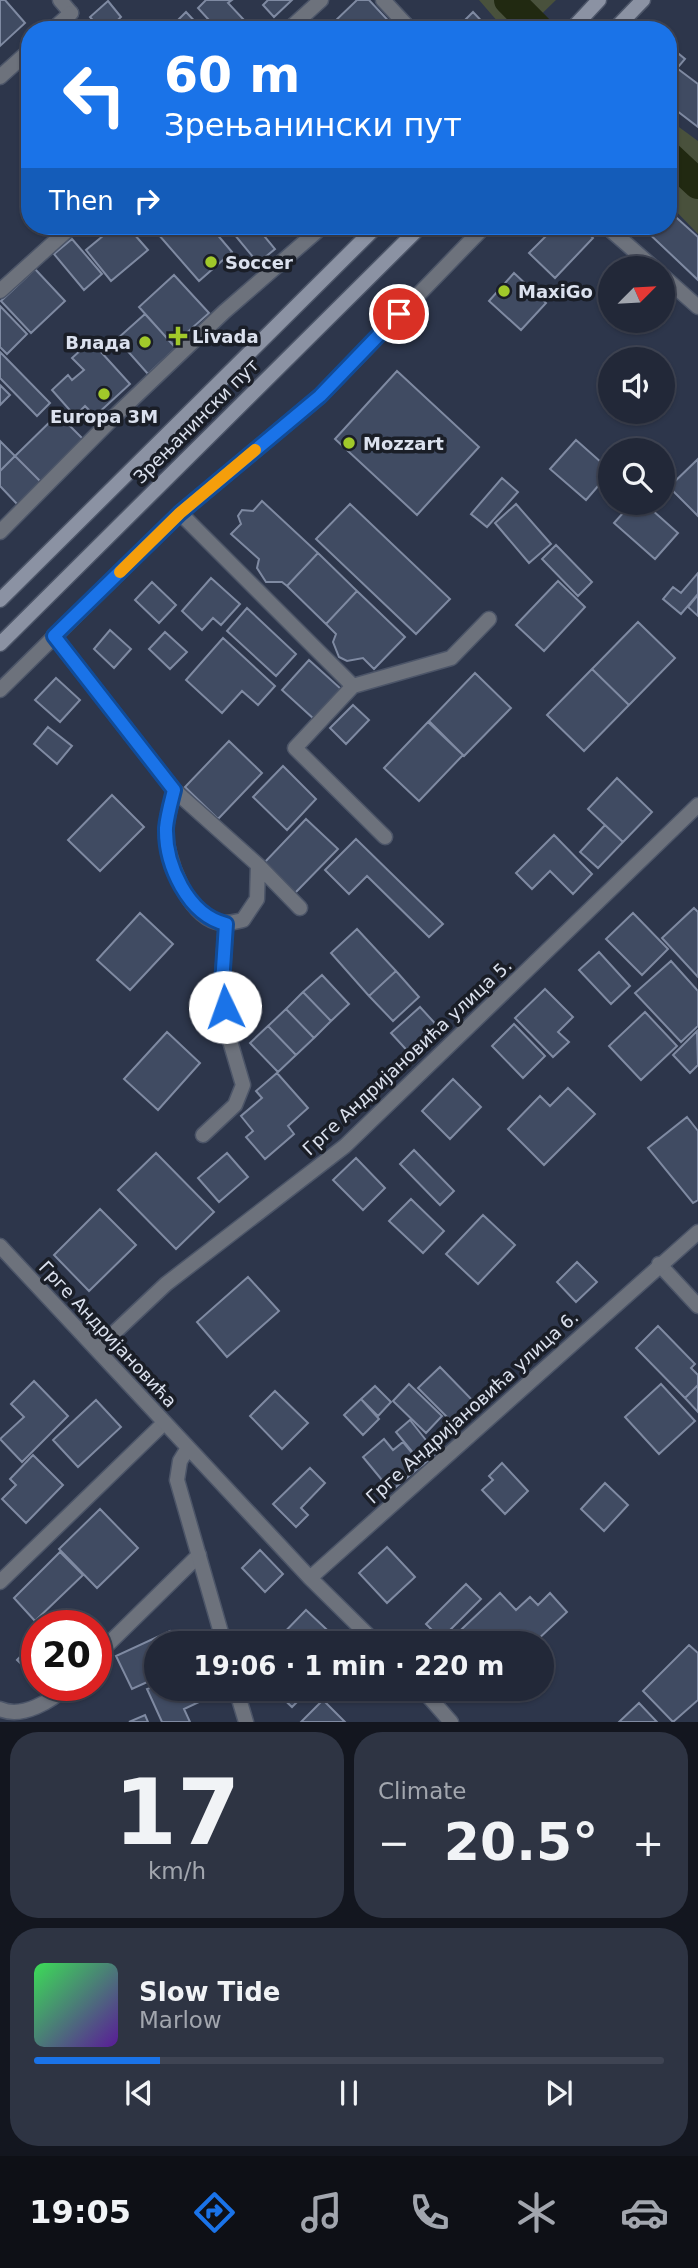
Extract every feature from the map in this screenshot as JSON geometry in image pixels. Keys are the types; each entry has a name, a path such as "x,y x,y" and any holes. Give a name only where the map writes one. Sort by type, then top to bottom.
{"main road":[{"path":"579,21 599,0"},
{"path":"623,21 643,0"},
{"name":"Зрењанински пут","path":"0,600 368,235"},
{"name":"Зрењанински пут","path":"0,644 412,235"}],"street":[{"path":"60,0 71,13 62,21"},
{"path":"298,21 321,0"},
{"path":"383,0 403,21"},
{"path":"0,77 21,58"},
{"path":"0,291 62,235"},
{"path":"0,532 224,312 313,235"},
{"path":"0,690 180,513 320,396 476,235"},
{"path":"616,235 640,256"},
{"path":"676,288 698,307"},
{"path":"180,513 353,686"},
{"path":"385,837 295,747 353,686 451,658 489,619"},
{"path":"54,636 174,790 258,865 300,908"},
{"path":"174,790 166,827 167,849 173,867 200,911 213,921 226,924 243,920 252,909 259,888 258,865"},
{"name":"Грге Андријановића улица 5.","path":"97,1349 166,1284 345,1146 698,805"},
{"path":"203,1135 235,1105 243,1085 227,1031 222,984 226,924"},
{"name":"Грге Андријановића улица 6.","path":"310,1578 698,1232"},
{"name":"Грге Андријановића","path":"0,1246 310,1578 364,1631"},
{"path":"659,1264 698,1306"},
{"path":"0,1582 164,1423"},
{"path":"188,1448 180,1461 177,1480 221,1631"},
{"path":"112,1640 199,1555"},
{"path":"0,1709 20,1711 47,1701"},
{"path":"240,1701 246,1722"},
{"path":"433,1701 452,1722"}],"green space":[{"path":"479,0 556,0 534,21 497,21"},
{"path":"677,126 698,141 698,234 677,212"}],"building":[{"path":"0,0 5,0 23,21 21,21 21,27 0,46"},
{"path":"206,0 232,0 228,3 244,20 210,21 198,8"},
{"path":"268,0 292,0 274,17 263,5"},
{"path":"357,0 369,0 389,21 335,21"},
{"path":"108,1 121,17 117,21 93,21 90,17"},
{"path":"186,12 194,21 177,21"},
{"path":"473,12 482,21 464,21"},
{"path":"677,52 685,59 677,68"},
{"path":"677,70 698,84 698,127 677,111"},
{"path":"677,218 698,237 698,280 676,259 676,256 673,256 650,235 677,235"},
{"path":"104,235 135,235 148,250 111,281 86,250"},
{"path":"159,235 218,235 232,252 199,281"},
{"path":"235,235 263,235 275,249 258,263"},
{"path":"547,235 590,235 593,238 555,278 529,253"},
{"path":"72,239 102,274 84,290 54,254"},
{"path":"35,269 65,301 31,333 1,301"},
{"path":"514,273 546,303 521,330 489,301"},
{"path":"174,275 209,313 173,345 139,307"},
{"path":"0,306 27,334 7,354 0,347"},
{"name":"Влада","path":"145,314 176,348 148,374 117,339"},
{"path":"91,341 130,384 95,416 85,406 75,416 52,390 68,375 72,380 84,370 72,358"},
{"path":"0,352 50,403 37,416 0,378"},
{"path":"397,371 479,447 417,515 335,439"},
{"path":"0,385 10,395 0,405"},
{"path":"58,414 84,440 41,482 15,456"},
{"path":"576,440 598,459 598,486 586,500 550,469"},
{"path":"0,441 15,456 0,471"},
{"path":"15,456 41,482 18,505 0,486 0,471"},
{"path":"698,459 698,516 675,493 675,481"},
{"path":"502,478 518,492 487,527 471,514"},
{"path":"262,501 318,553 287,586 282,582 266,582 257,568 259,559 231,534 241,524 238,516 242,510 253,511"},
{"path":"350,504 450,599 416,634 316,539"},
{"path":"516,504 551,544 529,563 495,523"},
{"path":"621,515 658,515 678,533 655,559 614,523"},
{"path":"556,545 592,582 578,596 542,559"},
{"path":"318,553 357,591 326,624 287,586"},
{"path":"698,573 698,594 681,614 663,599 673,587 681,593"},
{"path":"211,578 240,604 221,625 213,618 202,630 182,611"},
{"path":"558,581 585,607 544,651 516,625"},
{"path":"152,582 176,605 159,623 135,600"},
{"path":"357,591 405,637 374,669 363,658 347,661 339,657 333,642 336,634 326,624"},
{"path":"698,595 698,616 688,607"},
{"path":"247,608 296,654 276,676 227,631"},
{"path":"638,622 675,658 629,705 592,669"},
{"path":"110,630 131,649 114,668 94,649"},
{"path":"165,632 187,652 170,669 149,649"},
{"path":"223,638 275,686 258,705 242,691 222,713 186,680"},
{"path":"309,660 341,689 314,719 282,690"},
{"path":"592,669 629,705 584,751 547,715"},
{"path":"475,673 511,708 464,756 429,721"},
{"path":"56,678 80,700 60,722 35,700"},
{"path":"353,705 369,720 346,744 330,728"},
{"path":"428,722 463,755 419,801 384,768"},
{"path":"48,727 72,746 57,764 34,744"},
{"path":"229,741 262,773 218,819 185,787"},
{"path":"283,766 316,799 287,830 253,797"},
{"path":"617,778 652,812 623,842 588,809"},
{"path":"112,795 144,827 100,871 68,840"},
{"path":"306,819 338,849 294,894 263,864"},
{"path":"605,825 623,842 598,868 580,852"},
{"path":"554,835 592,874 573,894 550,871 532,889 516,873"},
{"path":"356,839 443,924 429,937 367,876 349,894 325,870"},
{"path":"694,908 698,912 698,977 662,938"},
{"path":"140,913 173,944 130,990 97,960"},
{"path":"633,913 668,949 642,975 606,939"},
{"path":"357,929 396,971 369,996 331,953"},
{"path":"599,952 630,986 611,1004 579,970"},
{"path":"671,961 698,991 698,1026 681,1042 635,993"},
{"path":"396,971 419,997 393,1021 369,996"},
{"path":"322,975 349,1004 331,1021 303,992"},
{"path":"545,989 573,1017 558,1032 569,1042 553,1057 515,1018"},
{"path":"303,992 331,1021 314,1038 286,1009"},
{"path":"420,1007 442,1031 413,1057 391,1033"},
{"path":"286,1009 314,1038 296,1055 268,1026"},
{"path":"645,1012 677,1046 641,1080 609,1046"},
{"path":"514,1024 545,1056 523,1078 492,1046"},
{"path":"268,1026 296,1055 278,1072 250,1043"},
{"path":"697,1031 698,1065 690,1073 673,1055"},
{"path":"167,1032 200,1063 158,1110 124,1079"},
{"path":"277,1073 308,1108 288,1126 294,1134 265,1159 246,1137 253,1131 241,1116 262,1098 256,1091"},
{"path":"453,1079 481,1107 450,1139 422,1111"},
{"path":"568,1088 595,1114 544,1165 508,1129 540,1096 550,1106"},
{"path":"687,1117 698,1131 698,1200 693,1203 648,1148"},
{"path":"414,1150 454,1191 440,1205 400,1164"},
{"path":"156,1153 214,1212 176,1249 118,1190"},
{"path":"227,1153 248,1177 219,1202 198,1178"},
{"path":"356,1158 385,1188 363,1210 333,1180"},
{"path":"411,1199 444,1231 423,1253 389,1221"},
{"path":"100,1209 136,1245 89,1291 54,1255"},
{"path":"483,1215 515,1245 478,1284 446,1254"},
{"path":"577,1262 597,1282 576,1302 557,1282"},
{"path":"248,1277 279,1311 227,1357 197,1322"},
{"path":"658,1326 695,1364 691,1368 698,1375 698,1385 685,1398 636,1348"},
{"path":"440,1367 476,1404 455,1425 418,1388"},
{"path":"34,1381 68,1416 22,1462 0,1439 24,1417 11,1404"},
{"path":"409,1384 442,1416 426,1433 393,1401"},
{"path":"661,1384 695,1421 659,1454 625,1417"},
{"path":"698,1385 698,1412 685,1398"},
{"path":"375,1386 391,1402 378,1416 361,1399"},
{"path":"275,1391 308,1423 282,1449 250,1416"},
{"path":"361,1399 379,1419 363,1435 344,1415"},
{"path":"96,1400 121,1427 78,1467 53,1440"},
{"path":"410,1420 437,1454 423,1465 396,1432"},
{"path":"384,1439 393,1450 403,1442 422,1465 391,1491 363,1457"},
{"path":"33,1455 63,1485 26,1523 2,1499 16,1485 10,1479"},
{"path":"502,1463 528,1491 505,1514 482,1490 493,1480 489,1476"},
{"path":"310,1468 325,1483 301,1508 308,1515 296,1527 273,1504"},
{"path":"605,1483 628,1505 604,1531 581,1509"},
{"path":"100,1509 138,1548 97,1588 59,1549"},
{"path":"387,1547 415,1577 387,1603 359,1573"},
{"path":"260,1550 283,1574 265,1592 242,1568"},
{"path":"60,1552 83,1575 46,1610 25,1610 14,1598"},
{"path":"466,1584 481,1599 449,1631 433,1631 426,1624"},
{"path":"500,1593 516,1610 530,1597 538,1605 550,1593 567,1612 547,1631 460,1631"},
{"path":"306,1610 328,1631 286,1631"},
{"path":"144,1643 144,1684 132,1689 116,1656"},
{"path":"689,1645 698,1653 698,1700 673,1722 643,1691"},
{"path":"152,1701 199,1701 184,1709 190,1722 162,1722"},
{"path":"286,1701 298,1701 292,1707"},
{"path":"324,1701 345,1722 301,1722"},
{"path":"639,1703 657,1722 619,1722"},
{"path":"145,1715 148,1722 129,1722"}],"waterway":[{"path":"509,0 530,21"},
{"path":"677,164 698,184"}],"slow traffic":[{"path":"120,572 180,513 255,450"}],"place":[{"name":"Soccer","path":"211,262"},
{"name":"MaxiGo","path":"504,291"},
{"name":"Livada","path":"178,336"},
{"name":"Влада","path":"145,342"},
{"name":"Europa 3M","path":"104,394"},
{"name":"Mozzart","path":"349,443"}],"route":[{"path":"225,1007 222,984 226,924 213,921 200,911 185,891 167,849 166,827 174,790 143,755 54,636 180,513 320,396 399,314"}]}
